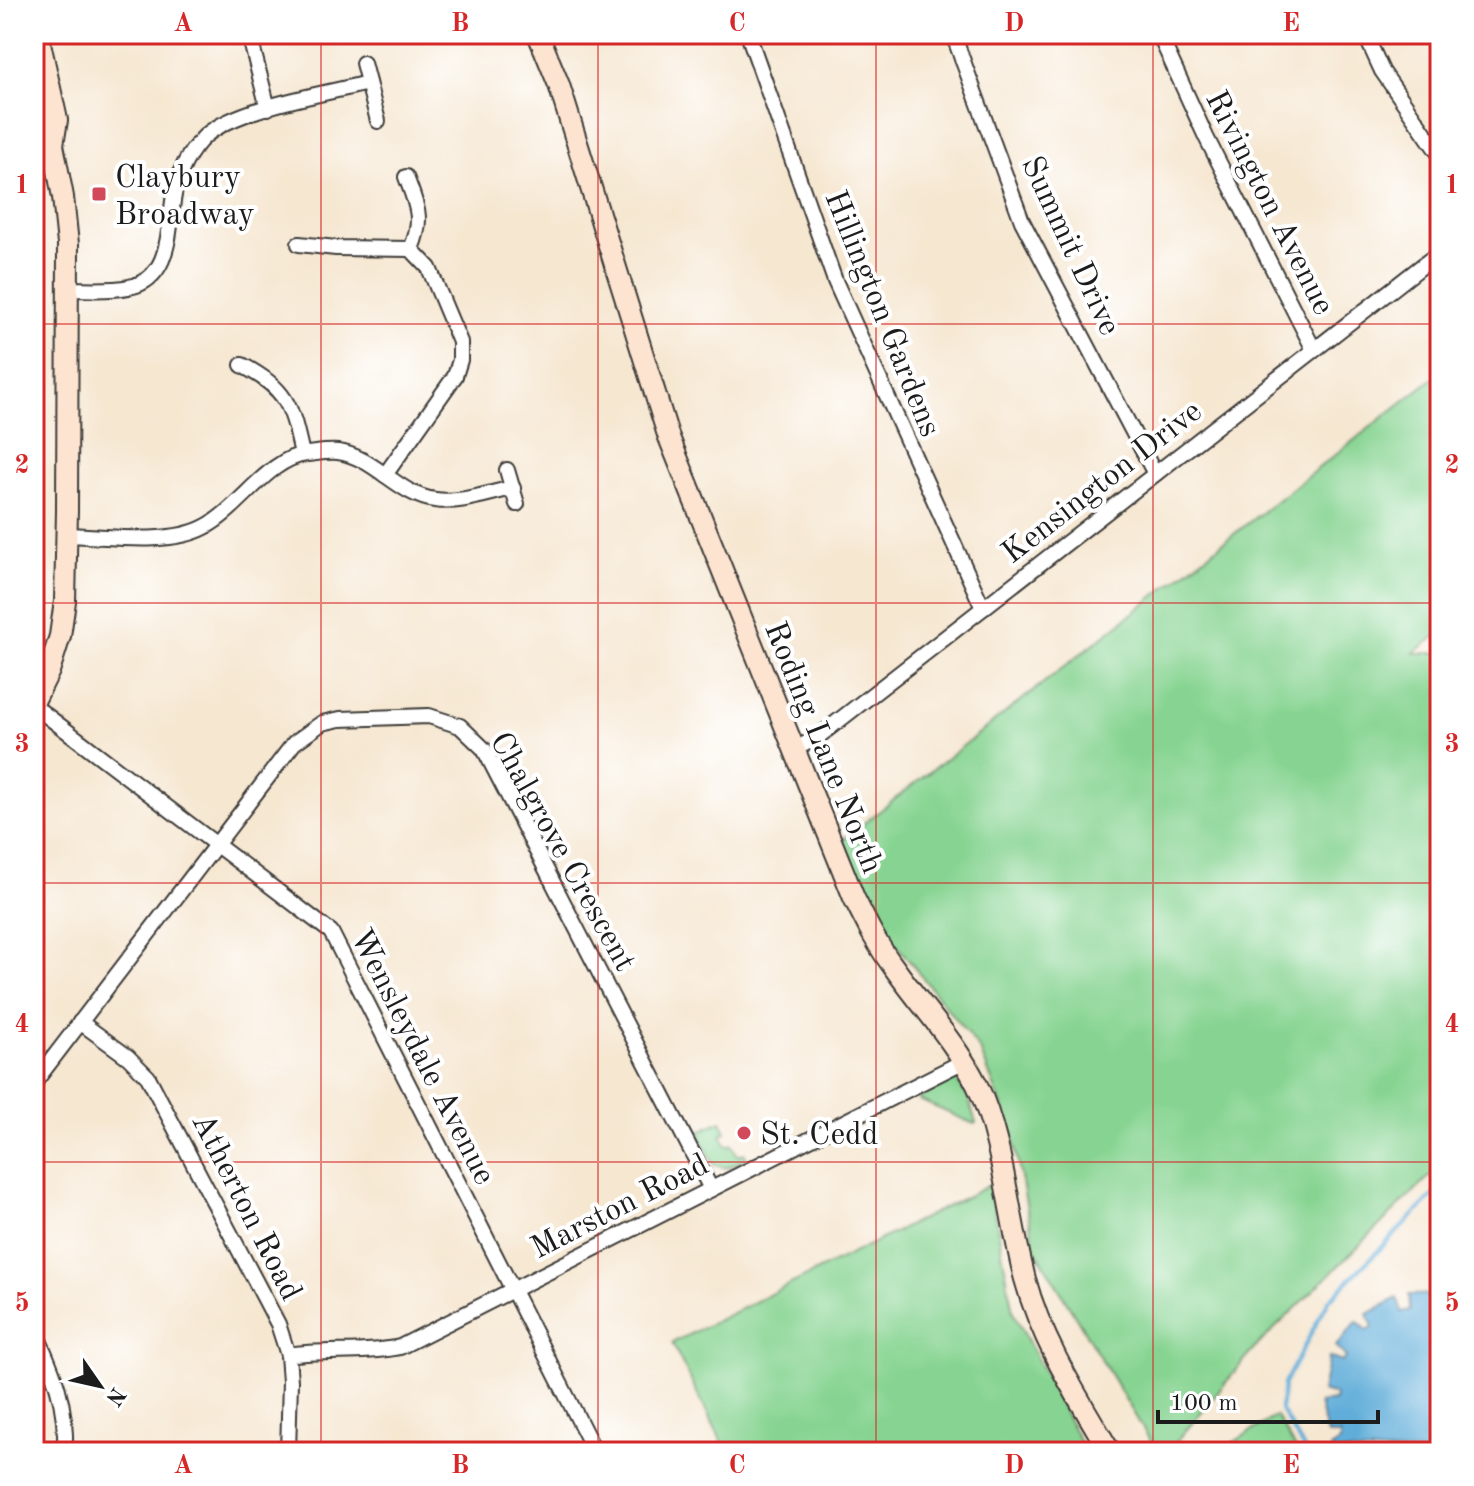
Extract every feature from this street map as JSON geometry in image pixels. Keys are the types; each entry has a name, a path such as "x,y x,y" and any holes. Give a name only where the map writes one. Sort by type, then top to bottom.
{"street":[{"path":"34,704 60,636 65,601 67,535 68,244 53,145 57,120 38,34"},
{"path":"249,34 268,108"},
{"name":"Roding Lane North","path":"538,34 559,85 668,435 794,750 872,935 964,1061 987,1109 1016,1243 1035,1313 1065,1376 1110,1452"},
{"name":"Hillington Gardens","path":"748,34 835,281 983,608"},
{"name":"Summit Drive","path":"953,34 1022,221 1155,474"},
{"name":"Rivington Avenue","path":"1159,34 1206,137 1314,350"},
{"path":"1365,34 1382,71 1440,155"},
{"path":"363,63 378,121"},
{"path":"68,289 131,287 146,280 163,261 174,192 184,163 206,136 234,119 368,83"},
{"path":"34,103 39,123 53,145"},
{"path":"406,177 418,209 419,231 411,249"},
{"path":"299,244 411,249 429,268 460,342 460,360 455,376 385,475"},
{"name":"Kensington Drive","path":"794,750 819,736 1440,252"},
{"path":"242,365 262,375 280,391 292,412 302,454"},
{"path":"67,535 185,536 229,512 265,476 282,463 302,454 338,452 368,464 412,494 436,501 463,499 513,488"},
{"path":"507,470 517,504"},
{"name":"Wensleydale Avenue","path":"34,704 331,932 595,1452"},
{"name":"Chalgrove Crescent","path":"34,1083 294,743 322,723 340,719 429,716 460,726 484,749 711,1189"},
{"name":"Atherton Road","path":"80,1022 128,1057 148,1077 278,1324 288,1355 288,1452"},
{"name":"Marston Road","path":"288,1355 312,1351 372,1353 400,1347 964,1061"},
{"path":"34,1329 61,1393 66,1417 65,1452"}],"green space":[{"path":"1440,373 1440,633 1414,653 1440,653 1440,1166 1253,1350 1168,1452 1157,1452 1035,1249 1012,1132 980,1050 888,934 840,842"},
{"path":"956,1079 968,1097 974,1124 919,1100"},
{"path":"721,1121 726,1132 721,1135 727,1146 732,1144 738,1156 744,1153 747,1158 727,1168 714,1165 698,1132"},
{"path":"990,1185 1013,1312 1085,1452 727,1452 672,1343"},
{"path":"1276,1416 1298,1452 1218,1452"}],"water":[{"path":"1440,1294 1440,1452 1334,1452 1331,1448 1340,1442 1340,1435 1327,1435 1319,1403 1334,1401 1335,1395 1322,1391 1329,1357 1342,1362 1346,1357 1336,1346 1357,1321 1367,1330 1373,1327 1368,1314 1397,1298 1402,1312 1410,1310 1409,1295"}],"waterway":[{"path":"1306,1452 1280,1409 1284,1384 1329,1300 1440,1189"}],"place":[{"name":"Claybury Broadway","path":"99,194"},
{"name":"St. Cedd","path":"744,1133"}]}
